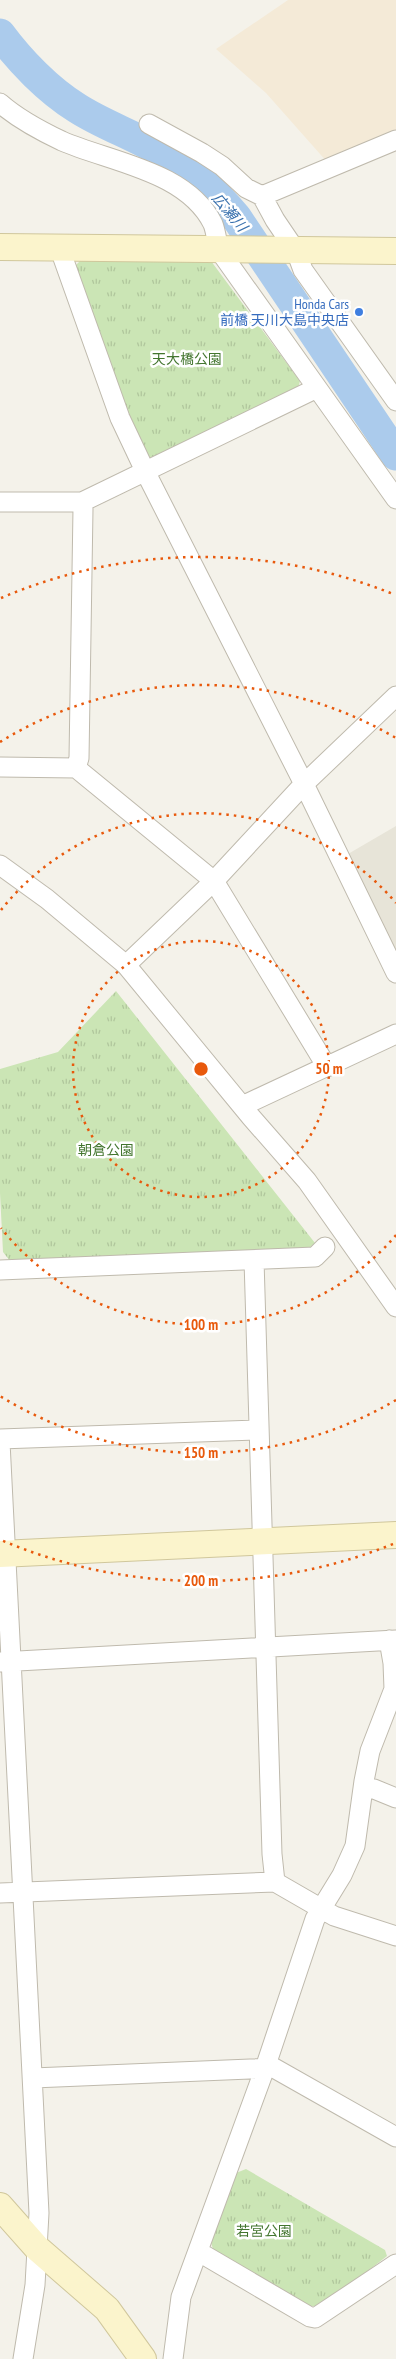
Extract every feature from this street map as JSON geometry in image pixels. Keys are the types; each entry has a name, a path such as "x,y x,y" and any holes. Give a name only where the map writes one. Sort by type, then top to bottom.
{"street":[{"path":"0,103 41,130 64,141 141,167 183,191 207,215 227,250 317,388 396,499"},
{"path":"149,124 202,153 222,166 246,188 262,196 289,251 396,401"},
{"path":"262,196 396,140"},
{"path":"0,247 396,251"},
{"path":"64,248 63,258 120,418 304,784 396,973"},
{"path":"0,502 82,502 146,473 317,388"},
{"path":"76,768 79,748 82,502"},
{"path":"126,965 214,881 304,784 396,696"},
{"path":"0,767 76,768 214,881 326,1068"},
{"path":"0,865 47,899 126,965 242,1106 307,1180 396,1307"},
{"path":"242,1106 396,1034"},
{"path":"0,1270 315,1257 325,1247"},
{"path":"254,1260 258,1430 268,1646 272,1854 275,1882"},
{"path":"23,2359 38,2250 39,2213 22,1892 6,1662 0,1441 258,1430"},
{"path":"3,1554 396,1535"},
{"path":"6,1662 392,1640 394,1689 370,1751 363,1788 356,1846 342,1874 320,1909 312,1928 199,2252 181,2297 173,2359"},
{"path":"363,1788 374,1789 396,1798"},
{"path":"0,1893 275,1882 334,1916 396,1936"},
{"path":"33,2078 264,2068 281,2070 396,2138"},
{"path":"0,2206 38,2250 107,2309 143,2359"},
{"path":"199,2252 310,2317 315,2318 396,2264"}],"shaded area":[{"path":"288,0 396,0 396,135 328,163 266,93 216,49"},
{"path":"396,826 396,955 348,854"}],"green space":[{"name":"天大橋公園","path":"83,258 211,261 300,381 297,392 157,459 146,456 125,413 75,266"},
{"name":"朝倉公園","path":"116,991 315,1243 309,1248 10,1261 3,1252 0,1193 0,1069 58,1052"},
{"name":"若宮公園","path":"246,2169 385,2250 387,2256 323,2306 310,2306 214,2253 211,2242 236,2173"}],"waterway":[{"name":"広瀬川","path":"0,34 35,74 66,101 165,154 203,182 220,199 236,217 396,455"}],"place":[{"name":"Honda Cars 前橋 天川大島中央店","path":"359,312"}]}
